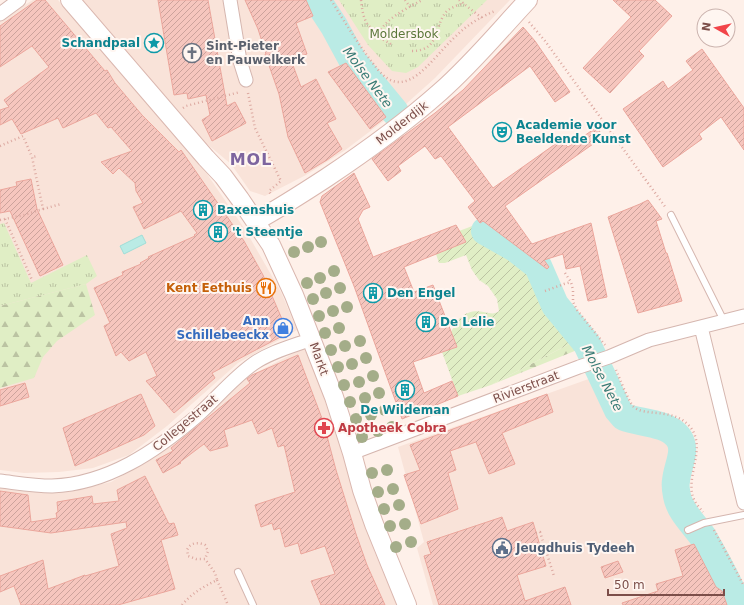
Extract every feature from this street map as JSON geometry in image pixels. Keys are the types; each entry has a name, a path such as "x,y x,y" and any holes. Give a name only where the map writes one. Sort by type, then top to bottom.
{"main road":[{"name":"Markt","path":"77,2 172,118 223,176 256,221 271,245 312,339 352,453 362,490 374,524 406,605"},
{"name":"Molderdijk","path":"256,221 365,151 429,101 470,62 524,5"}],"street":[{"path":"0,14 19,0"},
{"path":"230,0 240,61 247,85"},
{"name":"Rivierstraat","path":"352,453 649,340 744,316"},
{"path":"701,327 744,503"},
{"name":"Collegestraat","path":"0,481 51,486 70,484 111,472 132,463 164,443 198,415 233,381 254,364 312,339"}],"lane":[{"path":"671,215 724,322"},
{"path":"688,530 707,522 744,515"},
{"path":"238,572 253,605"}],"path":[{"path":"330,0 354,37 380,72 390,79 400,82 411,80 425,69 466,27 510,4 524,5 545,40 671,215"},
{"path":"361,0 362,14 366,22 371,29 379,33 382,39 391,44"},
{"path":"405,0 410,7"},
{"path":"379,33 382,28 392,19 422,0"},
{"path":"459,0 482,18"},
{"path":"412,51 419,51 431,43 446,12 454,6 464,3"},
{"path":"172,118 186,106 247,85 256,128 282,181 269,191 278,208"},
{"path":"0,146 23,136 32,157 43,209"},
{"path":"32,157 38,156"},
{"path":"0,220 5,220 61,204"},
{"path":"5,220 32,280"},
{"path":"565,273 571,282 573,302 577,310 606,345 607,357 633,406 641,411 661,413 678,417 690,428 695,436 697,452 692,488 693,496 744,586"},
{"path":"545,291 571,282"},
{"path":"536,533 540,532 554,576"},
{"path":"198,543 205,545 208,551 205,559 196,559 188,556 187,550 189,546 191,544 198,543"},
{"path":"205,559 215,573 228,605"},
{"path":"182,605 192,595 217,580"}],"shaded area":[{"path":"33,0 58,0 207,174 246,231 281,292 297,330 238,363 167,426 129,455 93,468 59,472 24,473 0,470 0,20"},
{"path":"82,0 510,0 435,78 406,104 344,151 306,175 265,196 250,191 231,164 207,144"},
{"path":"304,348 318,380 375,553 397,605 0,605 0,488 18,491 69,492 111,482 148,461 188,433 246,378"},
{"path":"597,376 617,418 632,427 669,435 675,451 670,481 676,505 714,571 730,605 433,605 417,548 424,542 398,447"}],"green space":[{"name":"Moldersbok","path":"339,0 487,0 418,67 406,73 392,71 368,45"},
{"path":"4,223 31,283 87,255 97,276 86,284 0,306 0,224"},
{"path":"475,225 485,237 511,250 533,268 551,303 577,340 491,385 458,396 442,352 457,347 451,332 457,321 466,314 477,311 495,313 499,311 497,299 488,286 479,280 472,270 466,255 445,263 439,263 436,254 465,242 459,231"},
{"path":"86,284 95,315 57,341 43,357 34,378 0,388 0,306"},
{"path":"577,340 582,348 491,385"}],"water":[{"path":"142,235 146,243 124,254 120,246"}],"building":[{"path":"37,0 45,0 105,71 107,70 115,83 142,115 179,152 181,150 244,241 263,275 288,333 212,373 215,378 174,413 146,381 157,376 146,352 129,361 121,352 116,356 104,326 110,323 94,288 123,275 122,272 141,264 140,263 149,258 148,257 195,236 194,235 197,233 181,211 144,229 133,207 143,203 136,191 135,183 119,168 113,174 101,162 132,151 111,127 108,128 96,113 63,128 58,118 21,134 12,119 0,125 0,110 9,107 4,100 49,67 32,46 0,67 0,26"},
{"name":"Sint-Pieter en Pauwelkerk","path":"158,0 208,0 227,106 235,102 246,123 212,141 202,120 210,115 206,95 188,99 187,93 174,95"},
{"path":"245,0 306,0 313,16 296,23 307,54 291,60 301,87 316,79 336,119 327,123 342,149 305,173 288,137 279,94 258,29"},
{"path":"613,0 655,0 672,16 639,51 644,56 610,93 583,68 631,17"},
{"path":"523,27 535,41 570,92 555,102 530,66 448,127 493,188 561,140 568,147 597,127 603,137 505,206 532,244 591,223 607,297 588,301 580,266 566,269 563,254 544,260 549,267 547,269 483,221 480,223 468,207 475,201 441,156 435,159 425,146 398,166 401,171 388,181 372,159 435,113 463,90"},
{"path":"702,49 744,108 744,150 721,117 699,134 702,139 663,167 623,109 663,81 668,89 693,70 686,61"},
{"path":"346,63 386,117 370,129 328,72"},
{"path":"354,173 370,207 363,210 358,219 373,257 456,225 466,242 404,267 414,292 433,285 457,347 413,362 424,393 452,381 458,396 402,419 354,286 320,202 322,196"},
{"path":"31,179 37,209 63,265 40,276 10,211 0,213 0,190 17,186 16,182"},
{"path":"648,200 662,219 656,221 682,301 638,313 608,217"},
{"path":"298,355 323,421 336,470 356,534 367,565 385,605 321,605 311,581 335,574 325,546 301,554 298,543 285,547 280,528 274,530 272,523 261,527 255,505 295,492 284,445 278,447 272,428 258,434 252,420 224,430 228,446 210,451 204,444 180,462 181,463 163,473 156,460 173,451 171,448 250,383 247,379 252,375"},
{"path":"25,383 29,397 0,406 0,390"},
{"path":"141,394 155,426 144,435 75,466 63,428"},
{"path":"547,394 553,412 502,433 515,464 489,474 476,442 450,451 456,470 448,473 458,509 421,524 404,475 420,470 410,445"},
{"path":"145,476 169,524 174,523 178,535 161,540 175,589 118,605 21,605 14,586 0,592 0,576 43,560 48,589 85,575 119,566 111,534 127,528 126,522 51,533 0,526 0,491 28,495 31,522 57,518 57,502 92,496 93,504 119,501 117,490"},
{"path":"502,517 507,531 533,522 546,566 517,575 525,601 565,587 571,605 439,605 424,556 431,554 427,542"},
{"path":"694,544 716,587 722,591 727,605 623,605 622,603 658,591 656,584 683,576 675,550"},
{"path":"618,561 623,572 605,578 601,567"}],"waterway":[{"name":"Molse Nete","path":"317,0 334,26 353,61 395,112"},
{"name":"Molse Nete","path":"485,231 515,248 538,266 555,305 587,344 618,410 624,417 667,428 678,437 682,447 676,484 676,492 679,502 684,513 708,545 738,605"}],"place":[{"name":"Schandpaal","path":"154,43"},
{"name":"Sint-Pieter en Pauwelkerk","path":"192,53"},
{"name":"Academie voor Beeldende Kunst","path":"502,132"},
{"name":"Baxenshuis","path":"203,210"},
{"name":"'t Steentje","path":"218,232"},
{"name":"Kent Eethuis","path":"266,288"},
{"name":"Den Engel","path":"373,293"},
{"name":"De Lelie","path":"426,322"},
{"name":"Ann Schillebeeckx","path":"283,328"},
{"name":"De Wildeman","path":"405,390"},
{"name":"Apotheek Cobra","path":"324,428"},
{"name":"Jeugdhuis Tydeeh","path":"502,548"}],"district":[{"name":"MOL","path":"251,159"}]}
